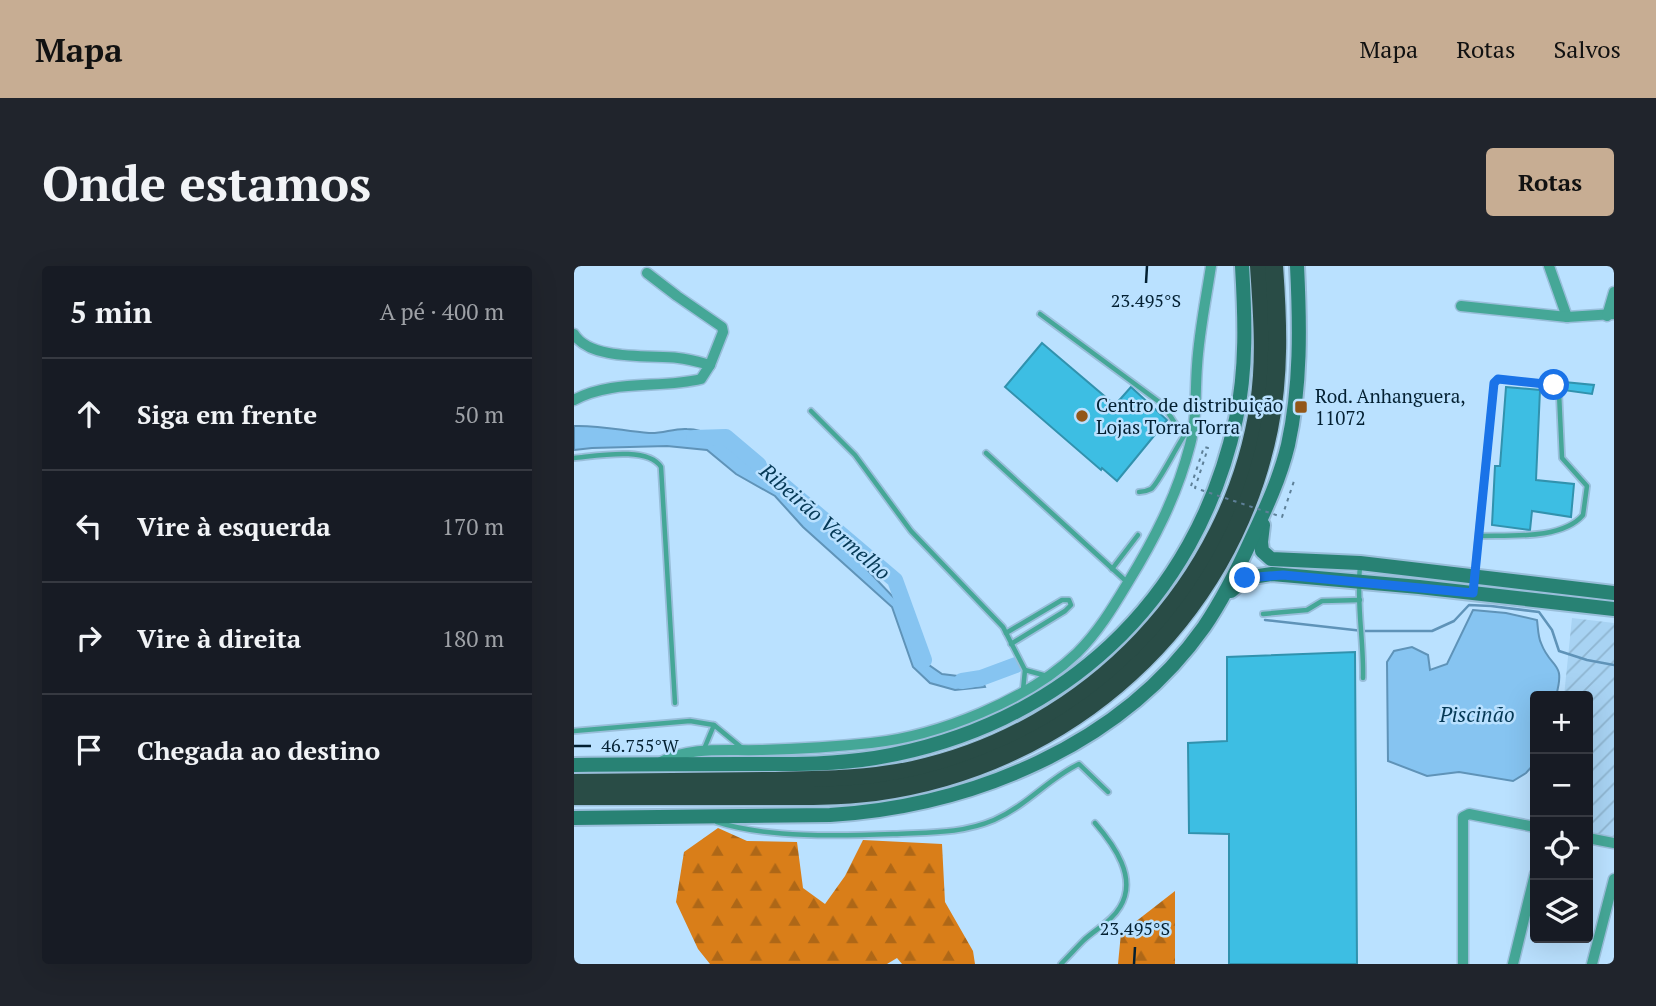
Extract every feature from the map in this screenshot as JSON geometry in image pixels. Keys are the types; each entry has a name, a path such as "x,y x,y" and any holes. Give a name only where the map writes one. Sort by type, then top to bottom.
{"highway":[{"path":"574,783 823,780 912,771 983,748 1020,731 1057,710 1097,682 1139,645 1186,589 1213,539 1235,489 1259,404 1263,331 1259,266"},
{"path":"574,796 824,795 897,788 969,769 1007,754 1078,715 1108,693 1148,657 1192,607 1223,554 1248,496 1268,432 1275,387 1278,332 1274,266"}],"main road":[{"path":"574,765 819,764 875,758 917,749 1002,719 1069,681 1119,639 1153,600 1178,565 1220,477 1236,419 1242,378 1242,266"},
{"path":"574,818 867,813 961,793 1016,773 1068,748 1124,710 1174,663 1204,627 1269,502 1288,444 1297,391 1297,266"},
{"path":"1269,502 1261,542 1265,555 1279,560 1360,563 1614,593"},
{"path":"1217,606 1238,583 1252,576 1272,574 1614,609"}],"street":[{"path":"1549,266 1567,317"},
{"path":"657,764 676,756 703,751 874,743 929,731 982,712 1023,691 1048,676 1074,655 1099,629 1165,516 1189,435 1209,267"},
{"path":"574,400 592,392 622,387 684,383 701,379 710,365 723,332 722,327 648,273"},
{"path":"1461,306 1567,317 1610,315 1614,292"},
{"path":"574,334 580,342 615,355 675,357 710,365"},
{"path":"1463,964 1464,816 1469,814 1530,826"},
{"path":"1593,839 1614,843"},
{"path":"1592,964 1614,879"},
{"path":"1514,964 1534,880"}],"lane":[{"path":"1040,314 1163,404 1173,424 1189,435 1175,448 1156,483 1149,490 1139,492"},
{"path":"1473,593 1494,383 1498,379 1554,385 1559,393 1562,458 1587,486 1583,515 1576,521 1542,535 1479,536"},
{"path":"811,411 855,455 911,531 953,577 994,615 1025,670 1023,691"},
{"path":"986,453 1128,583"},
{"path":"574,458 642,455 657,460 661,467 674,703"},
{"path":"1112,569 1138,536"},
{"path":"1360,563 1358,581 1363,678"},
{"path":"1006,633 1062,600 1069,600 1071,605 1065,611 1012,644"},
{"path":"1263,614 1307,610 1322,601 1360,600"},
{"path":"1025,670 1048,676"},
{"path":"574,731 690,721 714,724 746,751"},
{"path":"703,751 714,724"},
{"path":"703,817 758,832 848,836 942,833 974,827 1020,807 1077,764 1085,767 1108,792"},
{"path":"1061,964 1085,939 1111,918 1121,907 1125,894 1125,870 1095,823"}],"path":[{"path":"1191,486 1204,447 1208,448 1195,488 1282,517 1294,481"}],"shaded area":[{"path":"1572,618 1614,623 1614,840 1593,835 1593,691 1565,691"}],"green space":[{"path":"718,828 747,841 797,842 803,888 825,904 845,876 863,840 942,844 945,902 973,951 975,964 902,964 897,958 887,964 710,964 698,949 676,902 684,852"},
{"path":"1175,891 1175,964 1118,964 1121,933"}],"water":[{"name":"Ribeirão Vermelho","path":"574,426 649,433 697,430 730,443 752,456 770,468 899,603 929,665 942,674 958,676 979,672 985,687 955,690 930,683 913,667 892,607 803,527 775,496 736,474 707,450 667,446 574,450"},
{"name":"Piscinão","path":"1473,610 1506,613 1537,620 1541,643 1556,666 1559,684 1557,691 1530,691 1530,769 1526,773 1513,781 1459,772 1427,776 1388,761 1387,662 1394,651 1412,647 1428,655 1430,670 1447,664"}],"building":[{"name":"Centro de distribuição Lojas Torra Torra","path":"1042,343 1115,405 1131,387 1167,420 1117,481 1005,387"},
{"path":"1564,382 1594,385 1592,394 1563,390"},
{"path":"1506,387 1540,390 1536,480 1574,484 1571,517 1532,511 1530,530 1492,525 1495,466 1500,466"},
{"path":"1355,652 1357,964 1229,964 1229,834 1189,833 1188,743 1227,741 1227,657"}],"waterway":[{"name":"Ribeirão Vermelho","path":"694,438 726,437 759,465"},
{"name":"Ribeirão Vermelho","path":"784,486 895,580 924,660"},
{"name":"Ribeirão Vermelho","path":"1265,620 1363,631 1432,631 1454,621 1469,605 1539,612 1552,630 1559,651 1614,665"},
{"name":"Ribeirão Vermelho","path":"962,681 981,678 1016,665"}],"place":[{"name":"Rod. Anhanguera, 11072","path":"1301,407"},
{"name":"Centro de distribuição Lojas Torra Torra","path":"1082,416"}],"route":[{"path":"1245,578 1272,574 1473,593 1494,383 1498,379 1554,385"}]}
